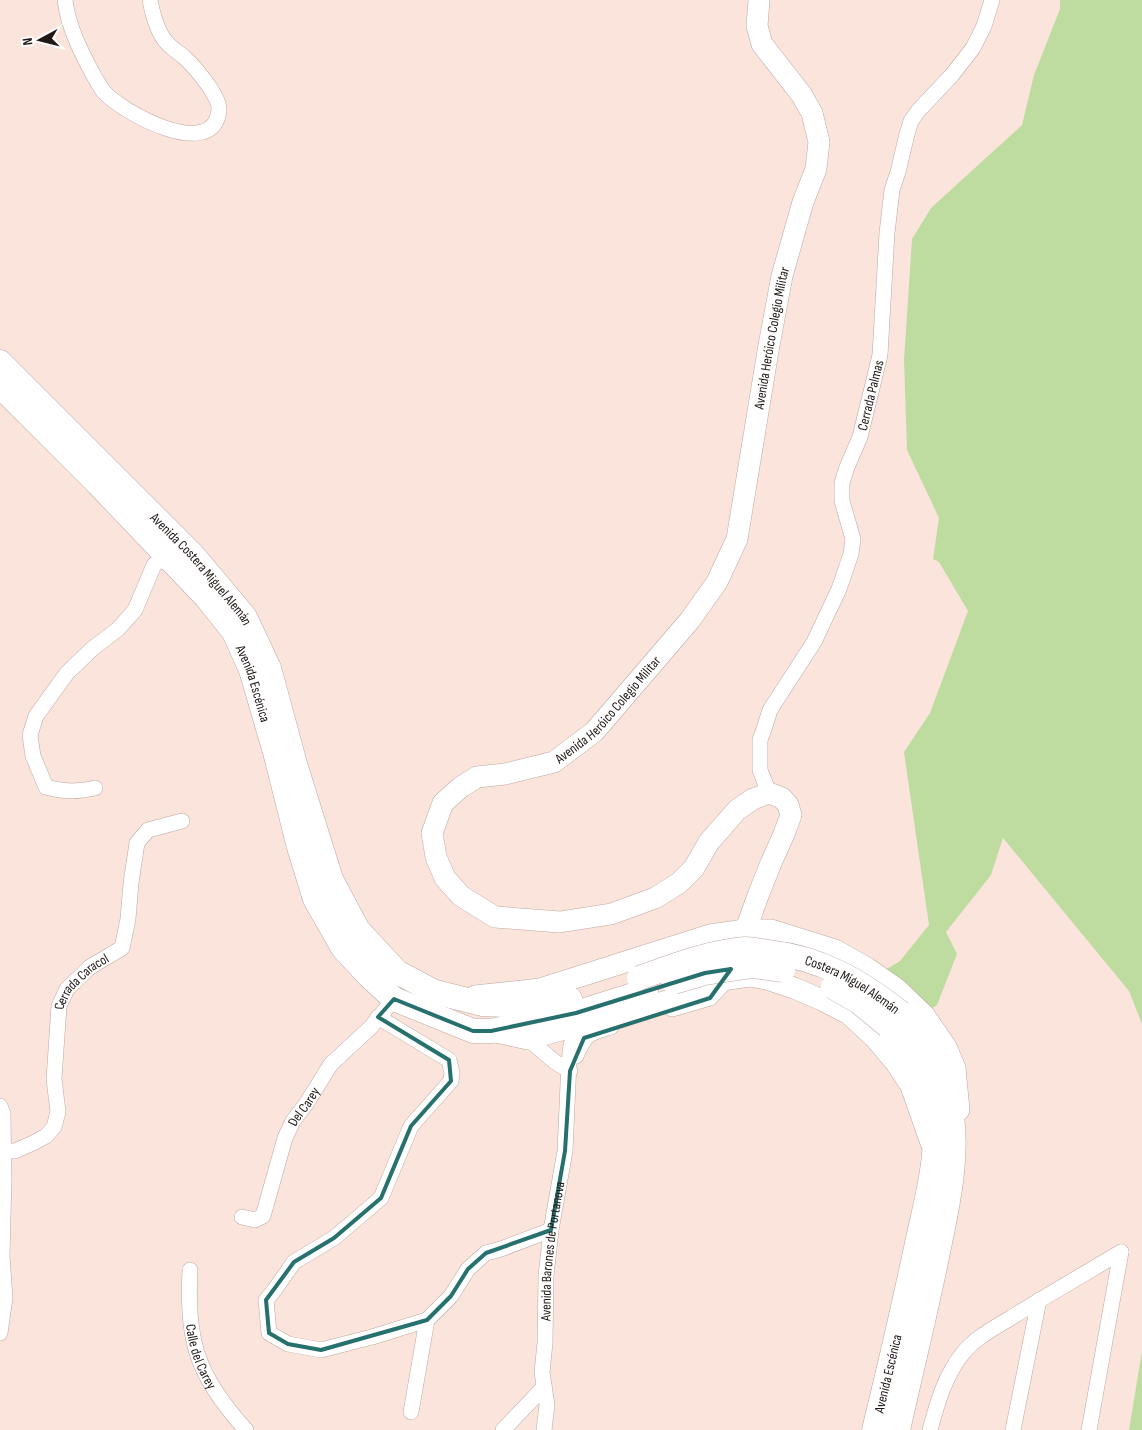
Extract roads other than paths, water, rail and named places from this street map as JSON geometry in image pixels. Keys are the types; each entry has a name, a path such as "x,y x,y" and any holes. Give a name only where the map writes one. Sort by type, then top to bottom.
{"main road":[{"name":"Avenida Heróico Colegio Militar","path":"759,0 757,26 762,44 801,94 812,113 819,142 816,169 782,276 768,345 737,538 717,582 690,620 594,732 554,762 505,774 477,777 461,787 443,803 432,832 436,857 445,878 462,896 495,917 560,922 582,920 632,907 655,898 679,883 694,868 709,842 737,810 753,799 769,793"},
{"name":"Avenida Costera Miguel Alemán","path":"0,362 192,554 245,617 269,668 295,764 331,879 358,930 396,972 435,992"},
{"name":"Avenida Escénica","path":"0,386 98,484 206,598 234,632 250,670 275,752 299,847 315,899 343,948 368,976 394,999 433,1016"},
{"path":"728,978 791,815 788,805 782,798 769,793"},
{"path":"460,998 540,989 692,940 710,935 745,930 771,930 835,950 867,968 897,989 924,1015 946,1048 955,1068 960,1122 944,1155"},
{"name":"Costera Miguel Alemán","path":"433,1016 473,1031 491,1031 576,1013 701,957 747,949 782,954 816,962 843,974 873,991 894,1020 922,1036 938,1066 947,1092 952,1117 944,1155 946,1210 928,1302 898,1430"},
{"path":"491,1031 528,1039 664,1002 728,978 749,976 767,979 822,1000 848,1014 875,1038 896,1063 911,1086 944,1155"},
{"name":"Costera Miguel Alemán","path":"435,992 483,1004 526,1006 563,1001 642,984"},
{"name":"Costera Miguel Alemán","path":"901,1319 930,1181 944,1155"},
{"name":"Avenida Escénica","path":"874,1430 901,1319"}],"street":[{"path":"65,0 66,11 82,55 103,91 129,111 160,126 179,132 196,134 208,131 216,122 219,109 218,102 185,58 170,48 162,38 150,0"},
{"name":"Cerrada Palmas","path":"769,793 760,770 760,740 770,710 814,642 839,589 851,554 853,539 842,501 842,483 860,437 880,355 887,233 892,190 900,166 906,134 911,121 918,111 952,75 973,48 984,26 992,0"},
{"path":"95,788 80,792 64,792 46,787 33,756 30,735 36,716 67,673 92,649 118,630 135,610 154,565 166,556"},
{"name":"Cerrada Caracol","path":"3,1152 15,1151 33,1143 46,1136 54,1127 58,1112 54,1079 59,1006 67,989 90,967 122,948 128,919 137,843 148,830 182,821"},
{"path":"528,1039 554,1062 570,1071 584,1038 592,1032 710,998 728,978"},
{"name":"Del Carey","path":"242,1217 255,1220 263,1216 285,1138 293,1121 331,1064 371,1027 394,999"},
{"path":"378,1017 449,1060 452,1073 451,1081 411,1126 381,1198 334,1238 294,1262 266,1300 269,1333 288,1344 321,1350 427,1320 451,1296 468,1269 486,1253 551,1230"},
{"name":"Avenida Barones de Portanova","path":"544,1430 547,1404 542,1372 545,1344 546,1276 551,1230 565,1151 571,1045 576,1027"},
{"path":"0,1106 3,1114 2,1256 5,1298 0,1333"},
{"path":"930,1430 947,1380 962,1354 977,1339 1120,1252 1089,1430"},
{"name":"Calle del Carey","path":"190,1270 190,1326 200,1364 219,1399 246,1430"},
{"path":"1012,1430 1039,1300"},
{"path":"411,1412 427,1320"},
{"path":"503,1430 544,1387"}]}
